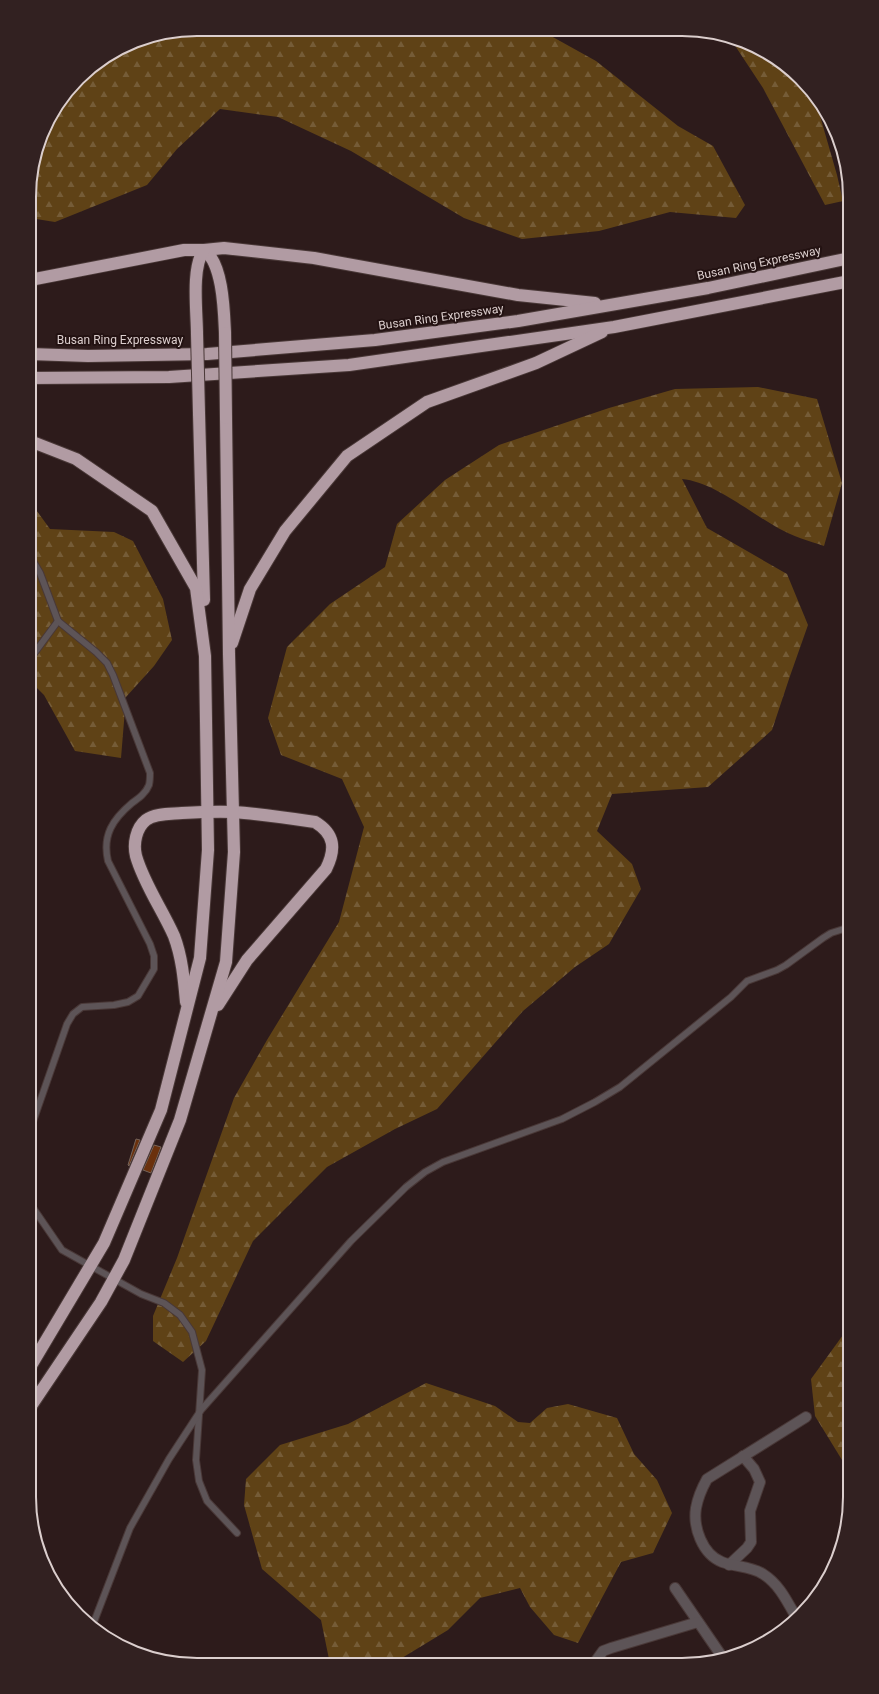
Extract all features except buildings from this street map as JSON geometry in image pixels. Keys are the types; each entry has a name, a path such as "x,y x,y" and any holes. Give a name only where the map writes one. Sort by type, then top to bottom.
{"highway":[{"path":"36,279 184,250 224,248 314,258 518,295 612,305"},
{"path":"36,1399 101,1302 124,1260 180,1120 226,962 234,852 229,654 225,333 223,303 216,270 212,258 204,250"},
{"path":"36,1357 104,1243 161,1110 200,958 208,850 208,812 196,274 198,263 204,250"},
{"name":"Busan Ring Expressway","path":"36,354 88,356 206,354 375,340 518,321 612,305 708,288 843,259"},
{"path":"36,378 169,377 349,365 614,327 843,282"},
{"path":"229,654 250,589 285,531 347,456 427,402 536,364 614,327"},
{"path":"36,443 76,459 152,511 196,588 205,656"},
{"path":"187,1010 182,969 176,943 138,863 134,847 136,835 146,820 157,816 170,814 233,812 315,822 325,827 330,835 333,846 332,857 326,869 247,960 210,1018"}],"street":[{"path":"794,1613 774,1583 761,1573 720,1561 710,1554 704,1547 697,1524 696,1508 707,1479 806,1417"},
{"path":"730,1564 747,1548 751,1542 750,1511 760,1482 754,1469 743,1456"},
{"path":"675,1588 720,1654"},
{"path":"598,1658 603,1651 611,1648 698,1622"}],"lane":[{"path":"36,566 58,621 107,663 150,773 150,784 146,791 120,813 110,830 106,840 105,849 108,861 150,944 154,956 154,969 138,996 128,1002 114,1005 82,1007 73,1014 67,1024 36,1113"},
{"path":"36,651 58,621"},
{"path":"94,1621 130,1528 169,1459 201,1410 351,1240 406,1187 425,1172 443,1162 562,1120 595,1102 620,1087 731,997 747,981 777,970 831,933 843,929"},
{"path":"36,1212 62,1250 141,1294 164,1303 180,1315 192,1332 202,1370 201,1410 196,1460 199,1481 207,1501 237,1533"}],"green space":[{"path":"187,36 551,36 596,61 678,126 713,146 745,205 736,218 670,212 599,231 522,239 464,218 351,151 278,117 220,109 177,149 147,185 55,222 36,219 37,176 41,156 48,136 69,99 83,83 99,69 126,53 156,41"},
{"path":"735,46 753,53 780,69 796,83 810,99 820,114 843,201 825,205 763,88"},
{"path":"758,387 817,399 842,483 824,546 783,531 719,492 694,481 682,479 707,528 787,574 808,625 772,730 708,787 612,794 597,831 632,864 641,889 609,944 575,967 523,1011 437,1109 395,1129 327,1167 253,1241 206,1341 183,1362 153,1341 153,1316 177,1258 234,1098 267,1040 339,922 364,827 342,779 281,755 268,718 287,647 330,604 385,567 397,524 445,480 499,445 609,408 675,389"},
{"path":"36,510 50,529 114,532 133,541 163,599 172,640 154,666 126,697 121,758 75,751 44,695 36,687"},
{"path":"843,1335 843,1462 815,1416 811,1379"},
{"path":"426,1383 495,1406 518,1422 530,1423 547,1408 568,1404 617,1418 634,1454 657,1480 672,1513 653,1553 621,1562 578,1643 554,1635 530,1607 520,1588 480,1598 448,1630 402,1658 329,1658 321,1620 262,1569 244,1505 246,1479 280,1445 348,1424"}]}
